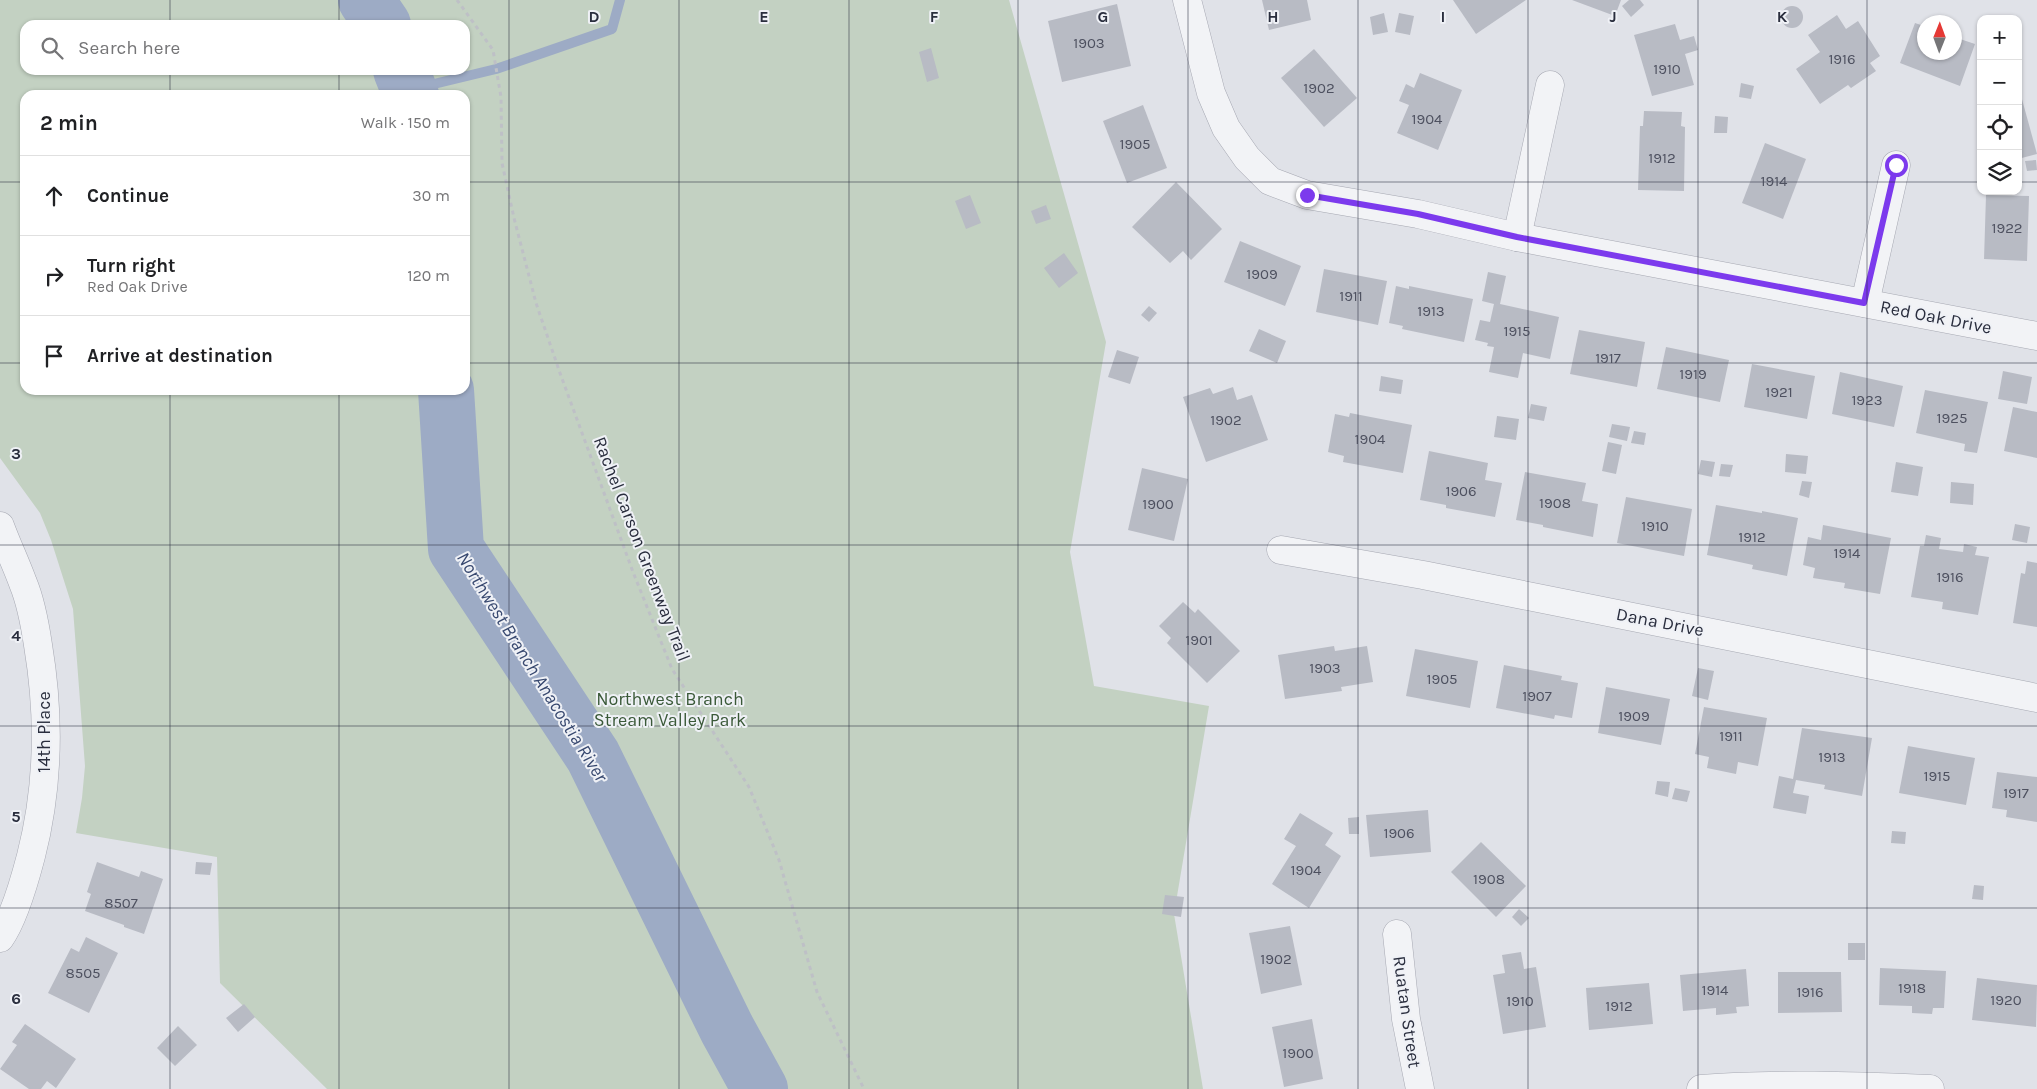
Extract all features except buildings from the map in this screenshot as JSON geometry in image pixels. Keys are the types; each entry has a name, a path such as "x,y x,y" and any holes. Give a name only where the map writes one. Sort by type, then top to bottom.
{"street":[{"name":"Red Oak Drive","path":"1187,0 1212,94 1226,128 1247,158 1270,181 1307,195 1418,214 1517,237 2037,336"},
{"path":"1517,237 1550,85"},
{"path":"1864,303 1896,165"},
{"name":"14th Place","path":"0,526 24,584 35,627 45,688 46,732 44,784 38,829 25,879 0,938"},
{"name":"Dana Drive","path":"1282,550 1423,575 2037,698"},
{"name":"Ruatan Street","path":"1397,934 1406,1019 1420,1089"},
{"path":"1701,1089 1736,1086 1822,1085 1930,1089"}],"path":[{"name":"Rachel Carson Greenway Trail","path":"457,0 493,50 501,97 502,163 526,265 560,373 632,572 672,669 749,787 779,860 817,992 864,1089"}],"green space":[{"name":"Northwest Branch Stream Valley Park","path":"0,0 1009,0 1106,342 1070,552 1094,686 1209,706 1174,914 1203,1089 327,1089 220,983 217,857 76,833 85,766 73,609 51,540 40,513 0,458"}],"waterway":[{"name":"Northwest Branch Anacostia River","path":"366,0 380,20"},
{"path":"409,90 496,69 612,29 620,0"},
{"name":"Northwest Branch Anacostia River","path":"403,75 409,90"},
{"name":"Northwest Branch Anacostia River","path":"446,395 456,549 593,756 727,1029 760,1089"}],"route":[{"path":"1307,195 1418,214 1517,237 1864,303 1896,165"}]}
